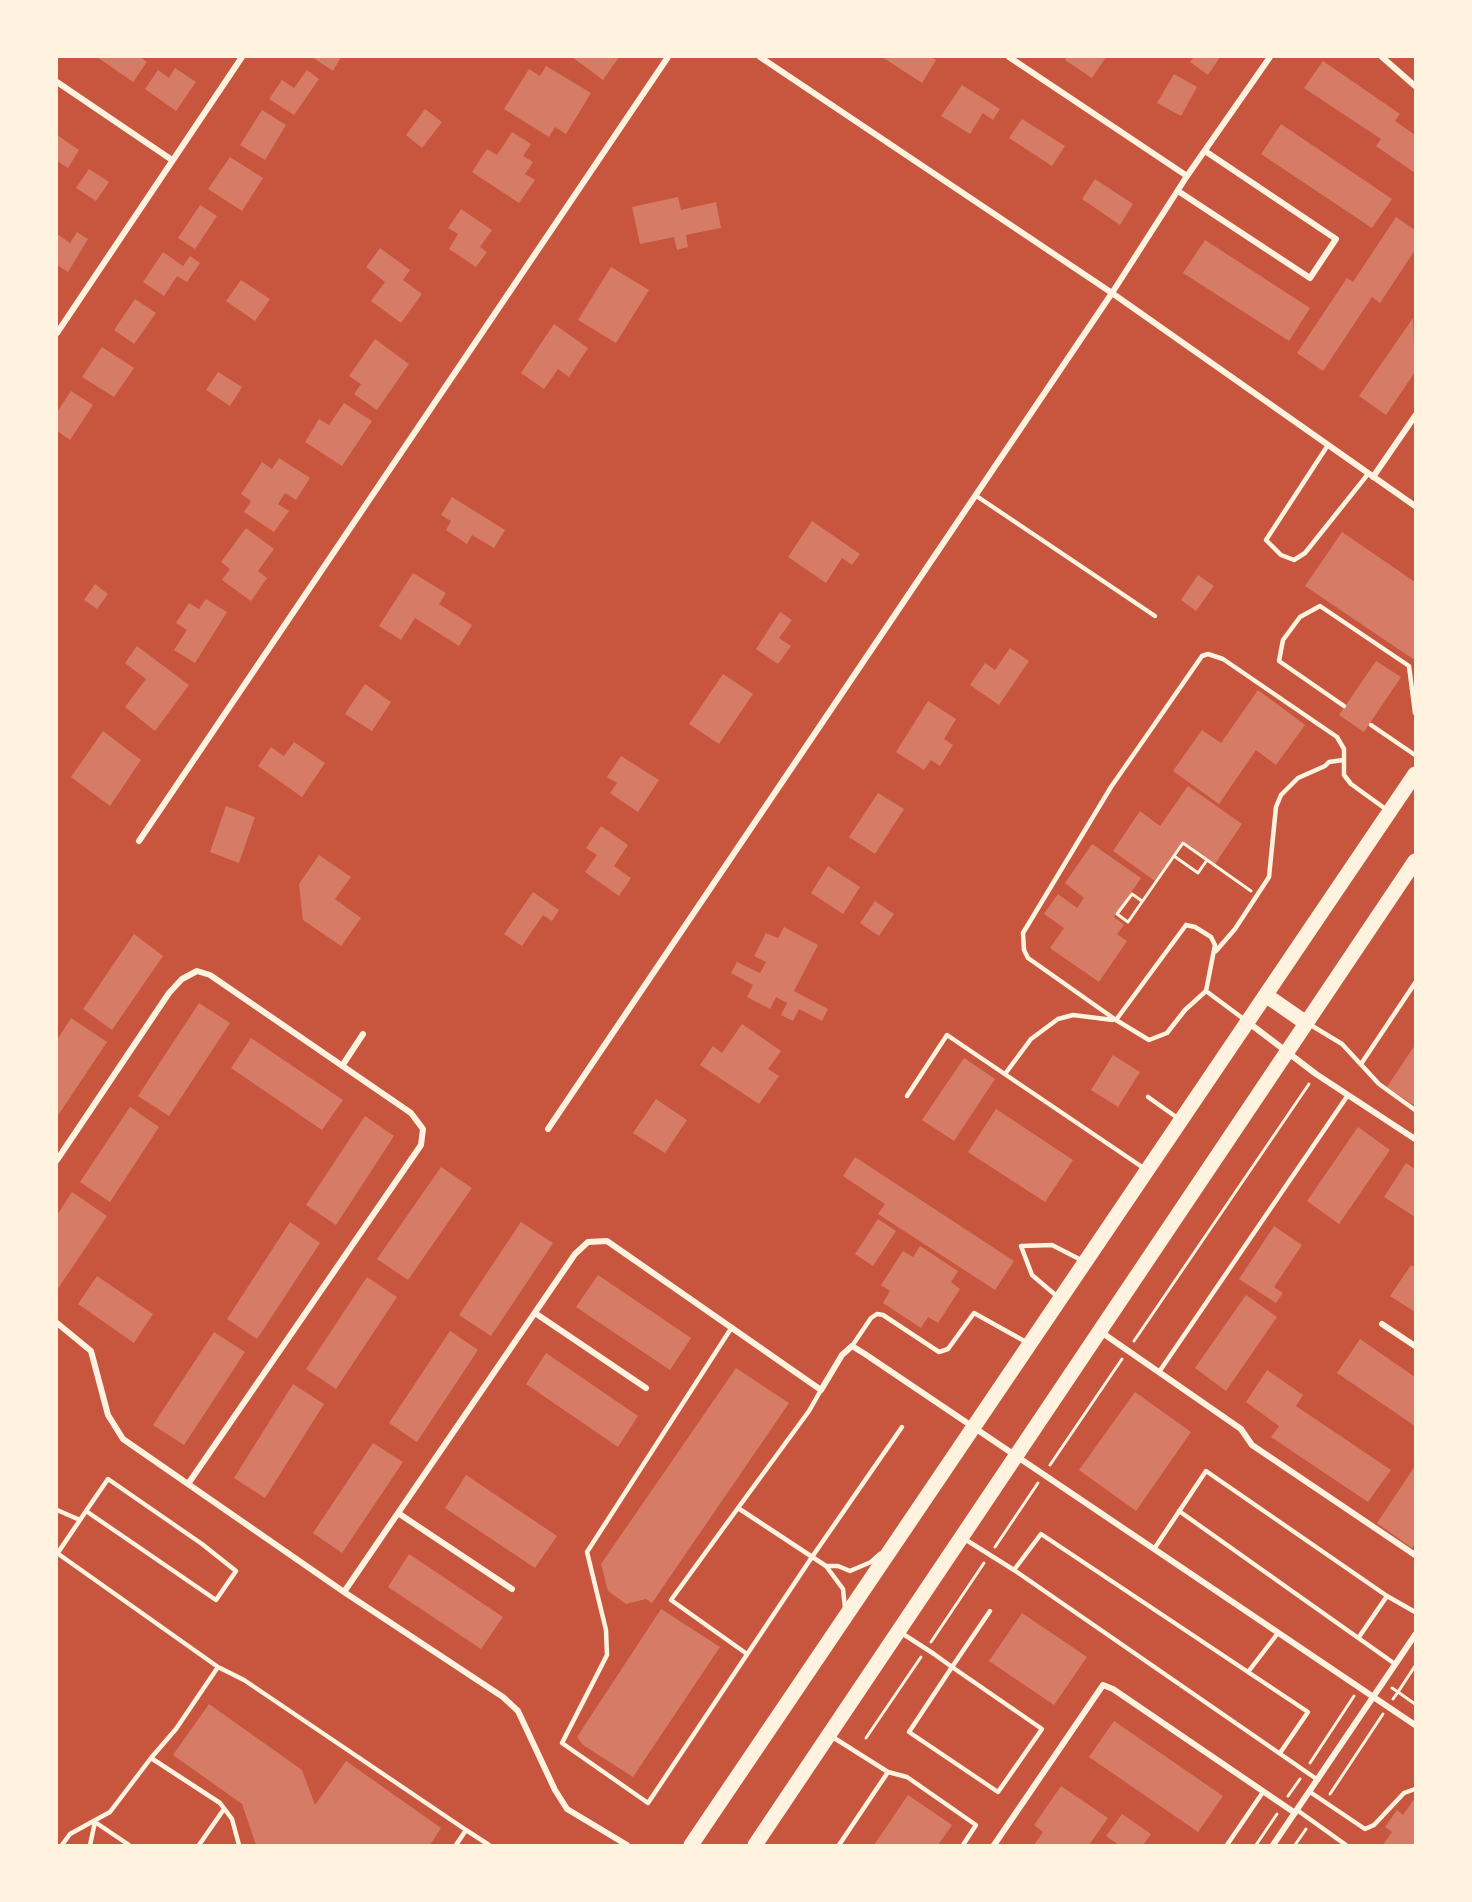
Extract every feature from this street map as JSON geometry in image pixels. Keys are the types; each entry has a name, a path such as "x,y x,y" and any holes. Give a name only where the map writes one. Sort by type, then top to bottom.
{"main road":[{"path":"691,1845 1415,774"},
{"path":"755,1845 1415,861"},
{"path":"1267,996 1306,1023"}],"street":[{"path":"57,333 60,322 242,57"},
{"path":"139,842 668,57"},
{"path":"760,57 1112,293 1415,506"},
{"path":"548,1129 1112,293 1187,176 1270,57"},
{"path":"1382,57 1415,86"},
{"path":"1014,58 1187,176"},
{"path":"57,82 172,160"},
{"path":"1178,190 1310,278 1336,239 1205,151"},
{"path":"1370,475 1415,416"},
{"path":"57,1160 169,993 182,979 197,971 210,975 411,1113 423,1129 421,1145 188,1484"},
{"path":"1248,1023 1316,1074 1415,1139"},
{"path":"342,1066 363,1034"},
{"path":"344,1592 575,1254 588,1242 607,1241 821,1390 842,1355 852,1346 1415,1725"},
{"path":"535,1313 646,1388"},
{"path":"57,1323 91,1351 108,1415 123,1439 344,1592 503,1697 518,1711 555,1790 567,1809 627,1845"},
{"path":"1382,1324 1415,1346"},
{"path":"1099,1330 1241,1430 1252,1445 1415,1555"},
{"path":"398,1513 512,1589"},
{"path":"1274,1845 1415,1635"},
{"path":"994,1845 1103,1685 1113,1689 1282,1805 1296,1811"}],"lane":[{"path":"1328,445 1266,540 1272,548 1294,560 1305,554 1370,475"},
{"path":"975,495 1155,616"},
{"path":"1344,706 1279,661 1282,640 1300,617 1320,606 1409,666 1415,713"},
{"path":"1343,760 1329,762 1298,778 1281,795 1276,807 1269,877 1235,929 1216,951 1206,991 1160,1038 1149,1040 1116,1020 1028,958 1024,950 1023,933 1111,787 1202,656 1208,654 1223,659 1337,737 1344,749 1344,775 1351,784 1389,812"},
{"path":"1371,724 1415,755"},
{"path":"1116,1020 1186,925 1195,927 1210,937 1216,951"},
{"path":"1361,1064 1415,983"},
{"path":"1206,991 1248,1023"},
{"path":"1005,1074 1031,1039 1058,1019 1073,1015 1116,1020"},
{"path":"1306,1023 1342,1044 1379,1084 1415,1110"},
{"path":"907,1096 946,1035 1148,1171"},
{"path":"1159,1372 1348,1095"},
{"path":"1148,1098 1182,1120"},
{"path":"1061,1299 1032,1275 1021,1246 1052,1245 1086,1263"},
{"path":"852,1346 871,1318 877,1314 883,1315 939,1352 943,1351 974,1313 1030,1345"},
{"path":"732,1328 587,1552 606,1630 607,1655 562,1743 648,1803 812,1557 903,1427"},
{"path":"747,1654 671,1600 809,1411 821,1390"},
{"path":"1154,1549 1206,1471 1387,1596 1415,1612"},
{"path":"86,1511 216,1600 236,1571 202,1544 108,1479 57,1553 218,1666 244,1680 489,1845"},
{"path":"738,1508 826,1566 843,1589 844,1619"},
{"path":"57,1510 80,1520"},
{"path":"1179,1511 1395,1664"},
{"path":"826,1566 838,1566 850,1571 872,1562 902,1534"},
{"path":"1014,1570 1041,1534 1308,1712 1280,1753"},
{"path":"961,1537 1014,1570 1318,1780"},
{"path":"1359,1637 1387,1596"},
{"path":"898,1631 926,1649 952,1667 1042,1729 998,1792 909,1732 952,1667 990,1611"},
{"path":"1248,1672 1278,1633"},
{"path":"62,1845 70,1834 110,1812 176,1729 218,1666"},
{"path":"829,1734 888,1772 907,1776 976,1825 963,1845"},
{"path":"152,1758 220,1803 232,1819 239,1845"},
{"path":"839,1845 888,1772"},
{"path":"1310,1792 1365,1829 1374,1825 1404,1793 1415,1790"},
{"path":"1227,1845 1263,1792"},
{"path":"199,1845 224,1809"},
{"path":"1296,1811 1346,1845"},
{"path":"90,1845 95,1822"},
{"path":"95,1822 129,1845"},
{"path":"456,1845 466,1830"}],"path":[{"path":"1142,901 1132,894 1117,914 1128,921 1183,843 1258,896"},
{"path":"1174,856 1198,873 1207,860"},
{"path":"866,1738 1316,1074"},
{"path":"1324,1802 1415,1666"},
{"path":"1383,1682 1415,1704"},
{"path":"1256,1845 1360,1688"},
{"path":"1295,1845 1312,1820"}],"building":[{"path":"97,57 140,57 147,62 133,82"},
{"path":"312,57 341,57 333,71"},
{"path":"572,57 619,57 603,80"},
{"path":"882,57 931,57 936,60 922,83"},
{"path":"1067,57 1106,57 1092,78 1065,60"},
{"path":"1194,57 1220,57 1208,75 1190,62"},
{"path":"1323,61 1400,114 1395,121 1415,135 1415,173 1376,146 1381,139 1304,88"},
{"path":"546,66 591,93 566,134 555,127 549,137 504,109 529,69 540,76"},
{"path":"175,68 196,82 176,111 145,89 158,70 169,78"},
{"path":"307,70 319,79 294,115 269,99 282,80 294,88"},
{"path":"1174,74 1197,87 1181,116 1157,103"},
{"path":"962,85 1000,109 993,120 983,113 970,134 941,116"},
{"path":"425,109 442,122 422,148 406,135"},
{"path":"262,110 286,125 265,160 240,145"},
{"path":"1022,119 1065,146 1052,166 1009,138"},
{"path":"1281,124 1392,199 1372,228 1261,154"},
{"path":"512,132 531,144 523,156 533,162 525,174 535,180 519,203 472,172 487,149 497,155"},
{"path":"57,135 79,150 68,168 57,161"},
{"path":"230,157 263,178 242,211 208,189"},
{"path":"89,169 109,182 96,201 76,188"},
{"path":"1095,179 1133,204 1120,225 1082,199"},
{"path":"678,197 681,210 716,202 721,228 686,235 688,247 677,250 674,237 640,244 632,207"},
{"path":"200,205 217,216 195,249 178,238"},
{"path":"461,209 492,230 480,247 487,252 476,267 449,249 458,234 448,228"},
{"path":"1396,217 1415,230 1415,250 1380,303 1372,297 1323,371 1297,353 1347,278 1353,282"},
{"path":"77,232 88,239 68,272 57,265 57,234 70,243"},
{"path":"1205,240 1310,308 1289,341 1183,273"},
{"path":"380,248 410,270 403,280 422,294 401,323 371,301 385,282 366,267"},
{"path":"163,252 183,266 190,256 200,263 187,282 177,276 164,296 143,282"},
{"path":"611,267 649,290 616,343 578,320"},
{"path":"241,280 270,299 255,321 226,301"},
{"path":"135,299 156,313 134,344 114,330"},
{"path":"1413,318 1415,372 1386,415 1359,396"},
{"path":"554,324 588,348 569,377 558,369 544,389 521,373"},
{"path":"375,339 409,364 377,410 354,394 361,384 349,376"},
{"path":"102,347 134,368 114,397 82,377"},
{"path":"218,372 242,387 230,406 206,390"},
{"path":"71,391 93,405 70,440 57,431 57,412"},
{"path":"344,403 372,421 342,466 305,442 319,419 329,425"},
{"path":"279,458 310,478 296,500 285,493 278,504 289,511 274,532 244,512 251,501 241,494 262,462 272,469"},
{"path":"452,497 505,530 494,548 472,535 467,544 446,530 451,521 441,515"},
{"path":"812,521 860,554 852,565 842,558 826,583 788,557"},
{"path":"246,528 274,549 258,571 267,578 251,601 222,580 230,569 221,562"},
{"path":"1342,532 1415,582 1415,656 1413,659 1305,586"},
{"path":"413,573 446,593 439,604 472,625 459,646 415,618 401,640 379,626"},
{"path":"1198,575 1214,586 1196,611 1181,600"},
{"path":"95,584 108,594 97,609 84,600"},
{"path":"206,599 227,612 195,663 174,650 187,630 176,623 189,603 199,609"},
{"path":"780,612 792,620 779,638 791,646 778,664 756,649"},
{"path":"137,646 189,685 155,731 125,707 146,679 125,663"},
{"path":"1010,648 1029,661 999,705 970,685 985,663 995,670"},
{"path":"1376,661 1401,677 1364,732 1339,715"},
{"path":"723,674 753,694 719,744 689,724"},
{"path":"365,684 391,702 372,731 345,714"},
{"path":"1258,690 1305,725 1276,765 1256,750 1219,804 1173,771 1202,730 1221,743"},
{"path":"928,701 956,719 944,739 953,745 940,766 931,760 924,770 896,752"},
{"path":"103,731 141,760 110,806 71,777"},
{"path":"294,742 325,763 302,797 258,766 271,747 284,756"},
{"path":"621,756 659,780 638,812 610,793 617,783 607,777"},
{"path":"1188,786 1242,824 1215,864 1183,841 1155,881 1113,851 1140,811 1160,826"},
{"path":"878,793 904,809 875,854 849,837"},
{"path":"226,806 255,817 239,863 210,852"},
{"path":"601,826 628,845 614,866 631,878 619,896 585,872 597,855 586,848"},
{"path":"1092,844 1141,878 1114,917 1124,925 1117,934 1127,941 1099,982 1050,948 1064,928 1044,914 1058,894 1077,908 1084,898 1065,883"},
{"path":"319,855 351,877 335,899 361,918 341,946 303,920 299,884"},
{"path":"828,866 860,887 843,914 811,893"},
{"path":"533,892 559,910 552,921 543,915 522,946 504,934"},
{"path":"875,901 894,914 879,936 860,923"},
{"path":"784,927 818,945 794,991 828,1009 822,1021 799,1009 793,1021 781,1015 787,1003 776,997 770,1009 747,997 753,985 731,973 737,962 760,973 766,962 754,956 766,933 778,938"},
{"path":"134,934 163,956 112,1030 83,1009"},
{"path":"199,1003 230,1023 169,1116 138,1096"},
{"path":"71,1018 107,1042 57,1117 57,1040"},
{"path":"742,1024 781,1051 768,1069 779,1076 759,1104 700,1065 713,1046 722,1053"},
{"path":"251,1038 343,1100 322,1130 231,1068"},
{"path":"1415,1045 1415,1106 1387,1087"},
{"path":"1113,1055 1140,1072 1118,1107 1091,1090"},
{"path":"964,1058 995,1079 954,1141 922,1120"},
{"path":"656,1099 687,1120 665,1153 633,1133"},
{"path":"130,1107 159,1127 110,1202 80,1182"},
{"path":"996,1109 1073,1160 1045,1202 968,1152"},
{"path":"365,1116 394,1136 336,1225 306,1205"},
{"path":"1358,1127 1390,1150 1339,1224 1307,1201"},
{"path":"855,1157 1014,1261 995,1290 878,1214 885,1204 843,1176"},
{"path":"1406,1163 1415,1169 1415,1217 1384,1197"},
{"path":"441,1167 472,1188 408,1280 377,1259"},
{"path":"72,1192 107,1216 57,1290 57,1215"},
{"path":"878,1219 896,1231 873,1266 855,1254"},
{"path":"290,1222 320,1243 257,1339 227,1319"},
{"path":"521,1222 553,1243 491,1336 459,1315"},
{"path":"1274,1226 1302,1245 1274,1287 1283,1293 1276,1303 1239,1279"},
{"path":"920,1246 958,1271 951,1282 960,1289 938,1323 928,1317 921,1328 883,1303 890,1291 881,1285 903,1251 913,1257"},
{"path":"1411,1265 1415,1267 1415,1312 1390,1296"},
{"path":"598,1275 691,1338 670,1370 576,1307"},
{"path":"97,1276 153,1314 134,1343 78,1304"},
{"path":"367,1277 397,1297 336,1389 306,1369"},
{"path":"1246,1295 1277,1317 1226,1391 1195,1368"},
{"path":"450,1331 478,1350 417,1442 389,1423"},
{"path":"214,1332 245,1352 184,1445 153,1425"},
{"path":"1360,1339 1415,1377 1415,1426 1337,1373"},
{"path":"546,1353 638,1416 618,1447 526,1384"},
{"path":"736,1368 789,1403 652,1603 646,1599 626,1604 608,1591 601,1564"},
{"path":"1267,1370 1303,1395 1296,1406 1391,1470 1368,1502 1271,1437 1279,1426 1246,1402"},
{"path":"293,1384 324,1404 265,1498 234,1478"},
{"path":"1135,1392 1191,1432 1136,1511 1079,1470"},
{"path":"373,1443 403,1462 342,1553 313,1533"},
{"path":"1415,1466 1415,1544 1412,1548 1377,1523"},
{"path":"466,1475 557,1536 535,1568 445,1508"},
{"path":"409,1554 503,1617 481,1649 388,1587"},
{"path":"661,1609 720,1647 633,1777 583,1745 577,1737"},
{"path":"1022,1613 1087,1657 1054,1705 989,1661"},
{"path":"209,1704 302,1770 315,1805 346,1761 441,1828 430,1845 256,1845 242,1804 173,1755"},
{"path":"1114,1721 1223,1796 1198,1832 1089,1757"},
{"path":"1061,1786 1108,1818 1089,1845 1034,1845 1043,1832 1034,1825"},
{"path":"908,1795 952,1825 938,1845 874,1845"},
{"path":"1415,1798 1415,1845 1383,1845 1392,1832 1385,1827 1397,1810 1403,1815"},
{"path":"1122,1814 1151,1834 1143,1845 1119,1845 1106,1836"}]}
